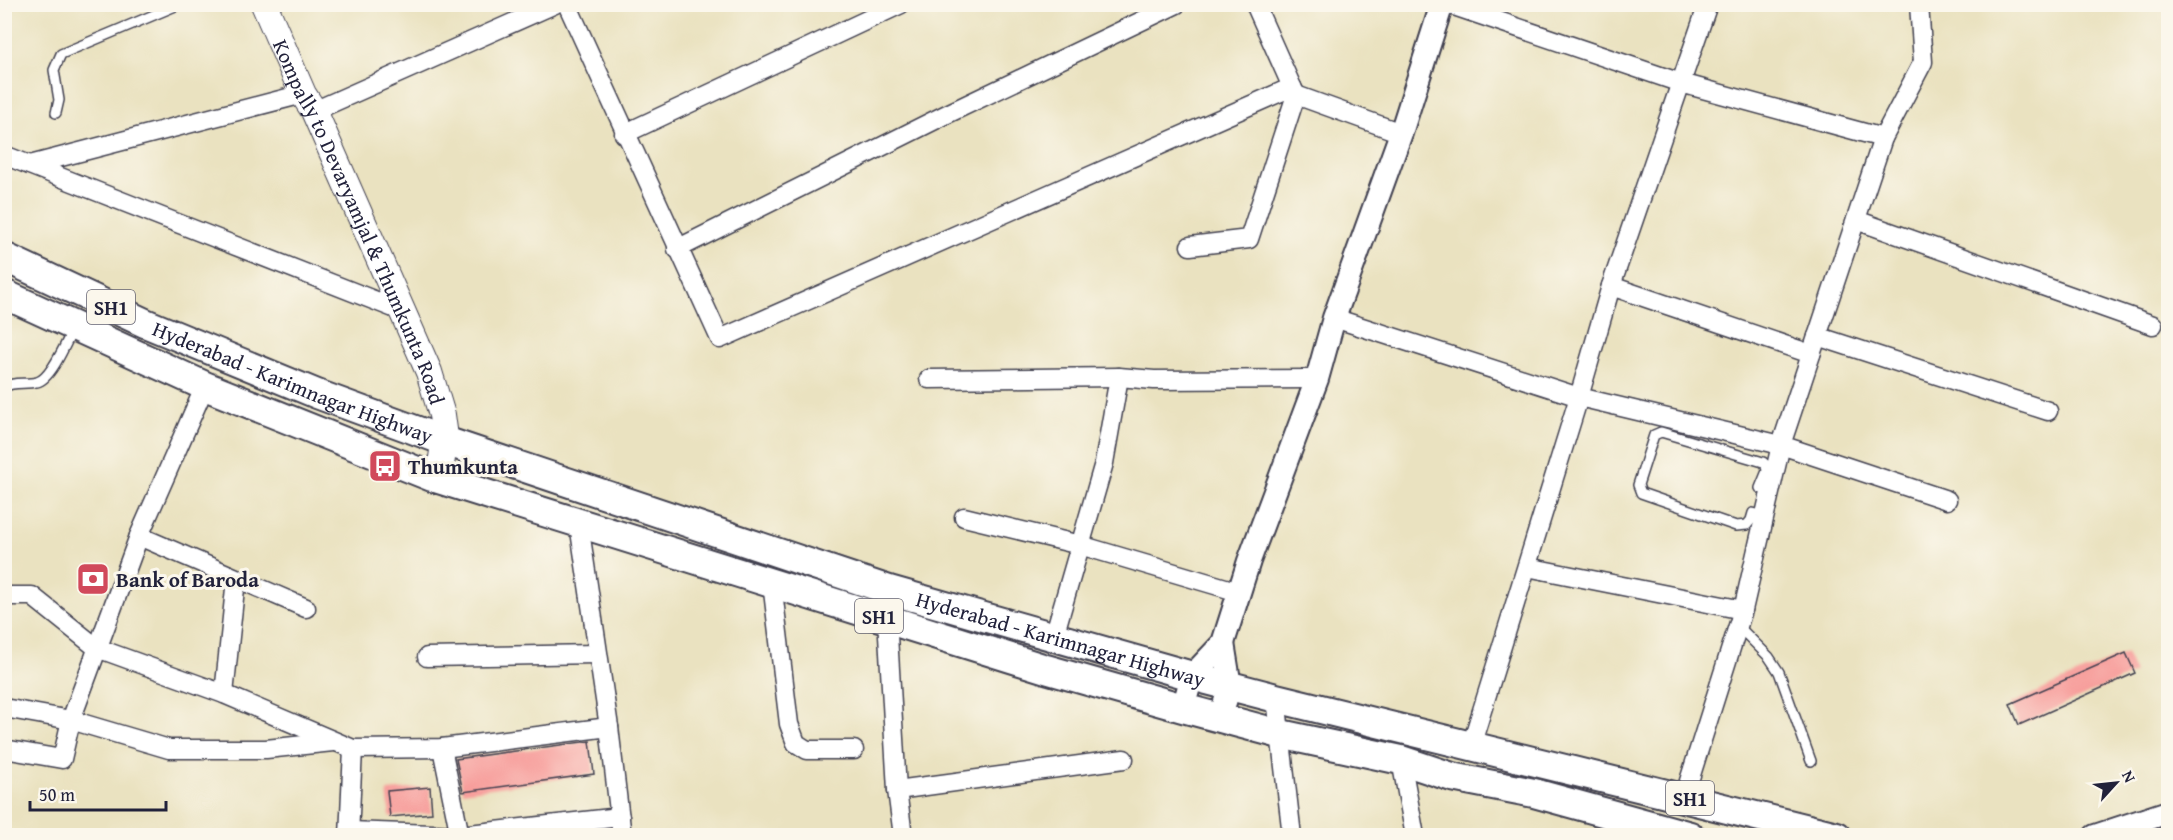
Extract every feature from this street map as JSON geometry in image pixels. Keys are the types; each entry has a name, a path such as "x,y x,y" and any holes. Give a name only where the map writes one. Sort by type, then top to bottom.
{"main road":[{"name":"Kompally to Devaryamjal & Thumkunta Road","path":"264,4 429,372 442,415 445,441 439,479"},
{"name":"Hyderabad - Karimnagar Highway","path":"4,257 155,327 317,394 445,441 889,590 1191,676 1837,836"},
{"name":"Hyderabad - Karimnagar Highway","path":"4,294 205,386 439,479 1046,669 1280,734 1401,760 1452,777 1534,793 1672,833"}],"street":[{"path":"30,165 308,102 555,4"},
{"path":"567,4 624,134 720,339 1294,91 1401,133"},
{"path":"624,134 901,4"},
{"path":"677,249 945,115 1177,4"},
{"path":"1190,246 1249,239 1294,91 1255,4"},
{"path":"1220,718 1230,686 1223,643 1239,592 1317,379 1334,318 1401,133 1442,4"},
{"path":"1448,4 1681,83 1883,138"},
{"path":"1471,746 1611,286 1708,4"},
{"path":"1684,797 1741,618 1781,445 1883,138 1923,62 1919,4"},
{"path":"4,155 404,312"},
{"path":"1856,220 2153,325"},
{"path":"1611,286 1811,354"},
{"path":"1334,318 1579,397 1781,445 1947,500"},
{"path":"1817,336 2048,411"},
{"path":"929,380 1119,377 1154,381 1317,379"},
{"path":"1054,636 1104,463 1119,377"},
{"path":"4,749 62,759 71,720 139,536 205,386"},
{"path":"964,517 1080,545 1239,592"},
{"path":"579,524 609,727 622,836"},
{"path":"139,536 306,608"},
{"path":"1527,567 1741,618"},
{"path":"224,693 236,579"},
{"path":"772,583 789,724 796,743 807,750 854,750"},
{"path":"4,596 32,596 97,648 224,693 353,749 442,748 609,727"},
{"path":"887,618 897,789 903,836"},
{"path":"1183,708 1191,676 1223,643"},
{"path":"427,657 597,654"},
{"path":"1276,698 1292,836"},
{"path":"4,708 71,720 169,749 266,749 336,741"},
{"path":"442,748 460,835"},
{"path":"353,749 349,833 460,835 620,817"},
{"path":"897,789 1124,759"},
{"path":"1401,760 1415,836"},
{"path":"2095,836 2169,812"}],"lane":[{"path":"56,113 59,100 54,70 61,54 180,4"},
{"path":"4,387 10,383 38,382 46,378 75,327"},
{"path":"1765,516 1753,513 1747,525 1736,526 1641,493 1638,485 1654,435 1661,432 1763,462 1767,471 1760,488 1770,492"},
{"path":"1741,618 1779,672 1811,761"}],"building":[{"path":"2126,653 2135,673 2019,725 2010,704"},
{"path":"590,741 594,774 463,792 456,759"},
{"path":"430,787 432,813 390,817 387,791"}],"place":[{"name":"Thumkunta","path":"385,466"},
{"name":"Bank of Baroda","path":"93,579"}]}
